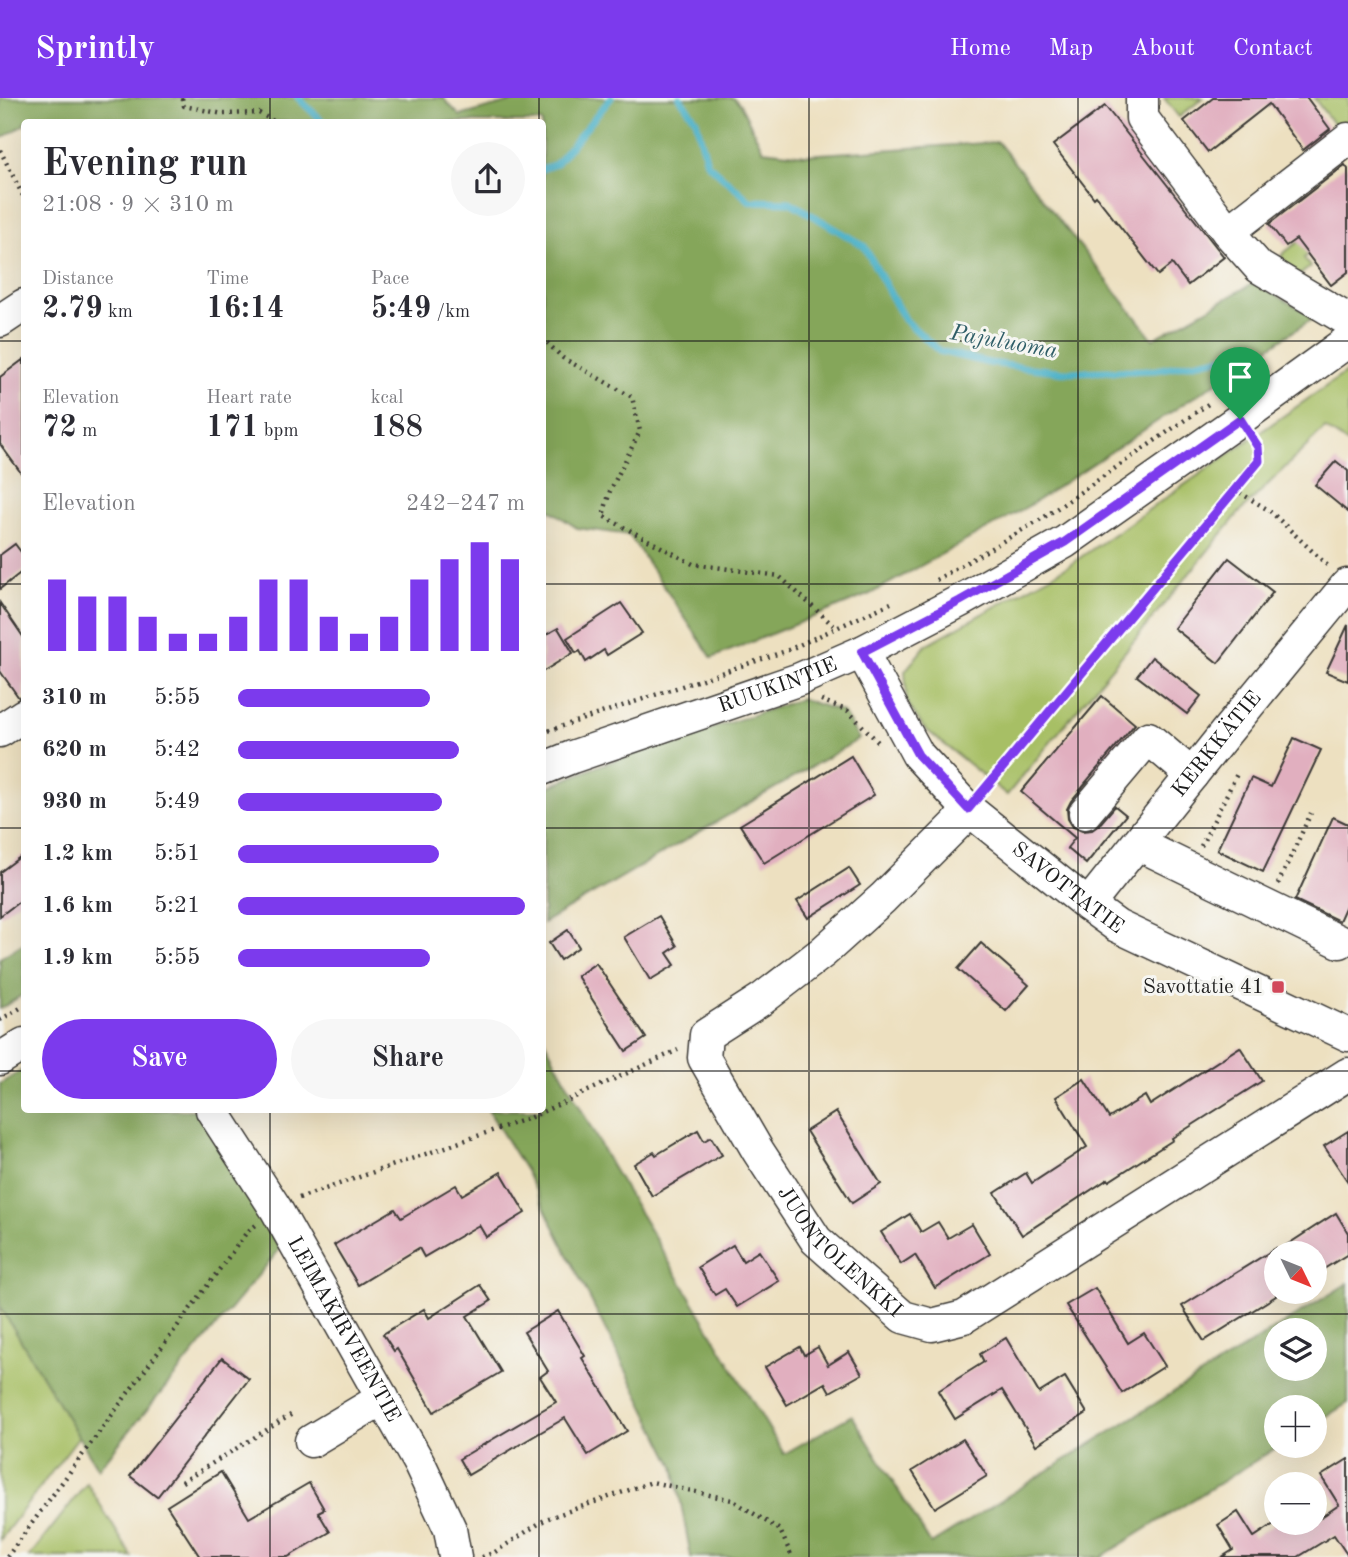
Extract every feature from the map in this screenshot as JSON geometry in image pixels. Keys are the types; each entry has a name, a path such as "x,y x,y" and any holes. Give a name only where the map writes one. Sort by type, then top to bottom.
{"street":[{"path":"1142,98 1142,118 1228,232 1259,267 1348,320"},
{"path":"1228,232 1348,139"},
{"path":"0,321 21,307"},
{"name":"RUUKINTIE","path":"546,767 800,679 862,652 960,601 1065,542 1229,408 1348,341"},
{"name":"KERKKÄTIE","path":"1088,905 1347,585"},
{"name":"SAVOTTATIE","path":"862,652 918,755 968,809 1088,905 1118,926 1348,1035"},
{"path":"0,730 21,717"},
{"path":"1085,813 1148,738 1192,775"},
{"path":"706,1035 762,999 823,952 883,898 957,824 968,809"},
{"path":"1138,844 1340,942"},
{"name":"JUONTOLENKKI","path":"706,1035 704,1058 758,1151 816,1240 903,1317 932,1325 964,1317 1348,1074"},
{"path":"0,1059 21,1046"},
{"name":"LEIMAKIRVEENTIE","path":"214,1113 276,1209 420,1465 450,1529 455,1557"},
{"path":"310,1441 383,1398"}],"path":[{"path":"182,98 184,106 223,114 259,113 270,119"},
{"path":"0,150 21,192"},
{"path":"546,342 563,358 632,397 640,431 610,491 603,516 693,564 779,576 835,627"},
{"path":"935,580 1229,408 1258,447 1259,461 968,809"},
{"path":"1234,489 1270,511 1347,585"},
{"path":"546,732 786,651 898,600"},
{"path":"1190,869 1237,774"},
{"path":"1267,906 1311,813"},
{"path":"0,1020 21,1008"},
{"path":"546,1110 633,1072 706,1035"},
{"path":"7,1557 247,1232 276,1209 305,1195 540,1113"},
{"path":"182,1482 294,1413"},
{"path":"482,1557 495,1552 546,1519 652,1482 732,1500 780,1530 792,1557"}],"green space":[{"path":"0,98 443,98 460,116 525,98 733,98 740,104 763,150 805,155 998,142 1153,339 1254,283 1315,317 1032,504 870,594 712,658 629,535 577,528 546,507 546,119 21,119 21,127 0,139"},
{"path":"1164,98 1203,98 1179,117"},
{"path":"1314,98 1348,98 1348,131 1342,136"},
{"path":"1348,204 1348,224 1304,258 1310,267 1300,275 1286,269 1279,260 1285,252"},
{"path":"1348,371 1348,444 1325,428 1239,513 1007,795 923,727 907,702 905,671 926,645 1068,566"},
{"path":"801,699 843,712 859,739 546,921 546,788 601,765"},
{"path":"21,945 21,996 0,1009 0,958"},
{"path":"546,1044 611,1165 784,1454 852,1415 931,1544 1264,1336 1264,1381 1327,1381 1327,1318 1292,1318 1314,1304 1327,1304 1327,1296 1348,1283 1348,1403 1327,1416 1327,1395 1264,1395 1264,1455 1101,1557 691,1557 674,1466 526,1171 490,1113 546,1113"},
{"path":"21,1071 21,1113 198,1113 280,1249 98,1469 0,1306 0,1084"},
{"path":"0,1306 79,1436 0,1540"},
{"path":"87,1483 132,1557 29,1557"}],"building":[{"path":"1213,98 1307,98 1330,129 1303,150 1269,104 1208,152 1184,121"},
{"path":"1105,106 1224,257 1188,285 1172,264 1158,275 1053,145"},
{"path":"1345,165 1348,169 1348,272 1331,285 1296,239 1286,246 1269,224"},
{"path":"21,361 21,473 0,444 0,377"},
{"path":"1336,461 1348,471 1348,512 1315,485"},
{"path":"15,544 21,552 21,572 0,589 0,555"},
{"path":"1229,558 1273,592 1218,663 1174,628"},
{"path":"0,603 21,634 21,698 0,671"},
{"path":"621,603 642,633 607,655 604,650 586,662 580,651 576,653 567,638"},
{"path":"1348,625 1348,681 1326,672"},
{"path":"558,628 573,653 546,670 546,635"},
{"path":"1152,657 1201,696 1187,714 1137,676"},
{"path":"1102,696 1135,724 1067,809 1068,819 1073,827 1082,831 1092,830 1099,825 1115,806 1126,815 1086,864 1067,848 1075,838 1021,792"},
{"path":"1294,738 1321,750 1263,872 1217,850 1251,778 1271,787"},
{"path":"851,756 874,795 764,863 740,825"},
{"path":"1333,817 1348,824 1348,901 1339,921 1295,900"},
{"path":"21,856 21,900 0,916 0,872"},
{"path":"849,868 860,885 808,918 797,901"},
{"path":"659,916 677,946 667,953 675,965 650,980 624,937"},
{"path":"568,930 579,947 560,960 549,943"},
{"path":"981,943 1029,985 1006,1011 958,969"},
{"path":"596,963 646,1038 626,1051 577,976"},
{"path":"1240,1047 1262,1081 1022,1235 995,1193 1026,1173 1032,1183 1087,1147 1056,1097 1084,1079 1109,1118 1145,1096 1150,1105"},
{"path":"836,1112 881,1184 852,1203 806,1131"},
{"path":"698,1130 704,1141 711,1137 722,1155 652,1196 634,1164 654,1152 656,1155"},
{"path":"1348,1131 1348,1182 1324,1146"},
{"path":"501,1172 525,1213 486,1237 479,1225 424,1257 419,1248 358,1285 334,1245 395,1209 401,1218 456,1185 462,1195"},
{"path":"1336,1213 1348,1233 1348,1254 1327,1267 1327,1241 1293,1241"},
{"path":"910,1214 921,1232 938,1222 948,1238 972,1224 990,1254 935,1288 915,1255 901,1264 881,1232"},
{"path":"733,1245 743,1261 759,1251 779,1281 737,1307 725,1289 715,1295 698,1267"},
{"path":"1264,1255 1264,1304 1204,1341 1182,1306"},
{"path":"480,1285 491,1301 467,1316 501,1372 434,1412 397,1349 394,1351 383,1334 424,1309 429,1318"},
{"path":"1095,1288 1128,1343 1144,1333 1165,1366 1122,1393 1066,1305"},
{"path":"558,1311 585,1356 582,1358 627,1431 588,1455 565,1418 468,1475 459,1459 556,1402 540,1377 548,1371 524,1332"},
{"path":"1006,1338 1039,1393 1065,1377 1087,1413 1036,1445 1002,1390 955,1419 938,1391 984,1362 980,1354"},
{"path":"800,1347 804,1355 818,1347 828,1365 849,1352 862,1374 830,1392 825,1383 787,1405 765,1367"},
{"path":"222,1358 249,1379 157,1497 130,1476"},
{"path":"963,1439 987,1476 935,1508 912,1471"},
{"path":"1348,1459 1348,1556 1334,1535 1298,1557 1222,1557 1233,1550 1218,1525 1238,1512 1254,1537 1264,1530 1264,1535 1327,1535 1327,1513 1339,1505 1327,1486 1327,1472"},
{"path":"221,1472 249,1518 309,1483 324,1509 318,1512 330,1532 288,1557 200,1557 167,1506"}],"waterway":[{"name":"Pajuluoma","path":"298,98 320,119"},
{"name":"Pajuluoma","path":"546,168 556,164 611,98"},
{"name":"Pajuluoma","path":"680,98 696,120 707,163 750,201 790,202 864,246 904,319 939,351 989,363 1065,372 1156,370 1236,355"}],"place":[{"name":"Savottatie 41","path":"1278,987"}],"route":[{"path":"1240,419 1258,447 1259,461 968,809 918,755 862,652 1065,542 1240,419"}]}
